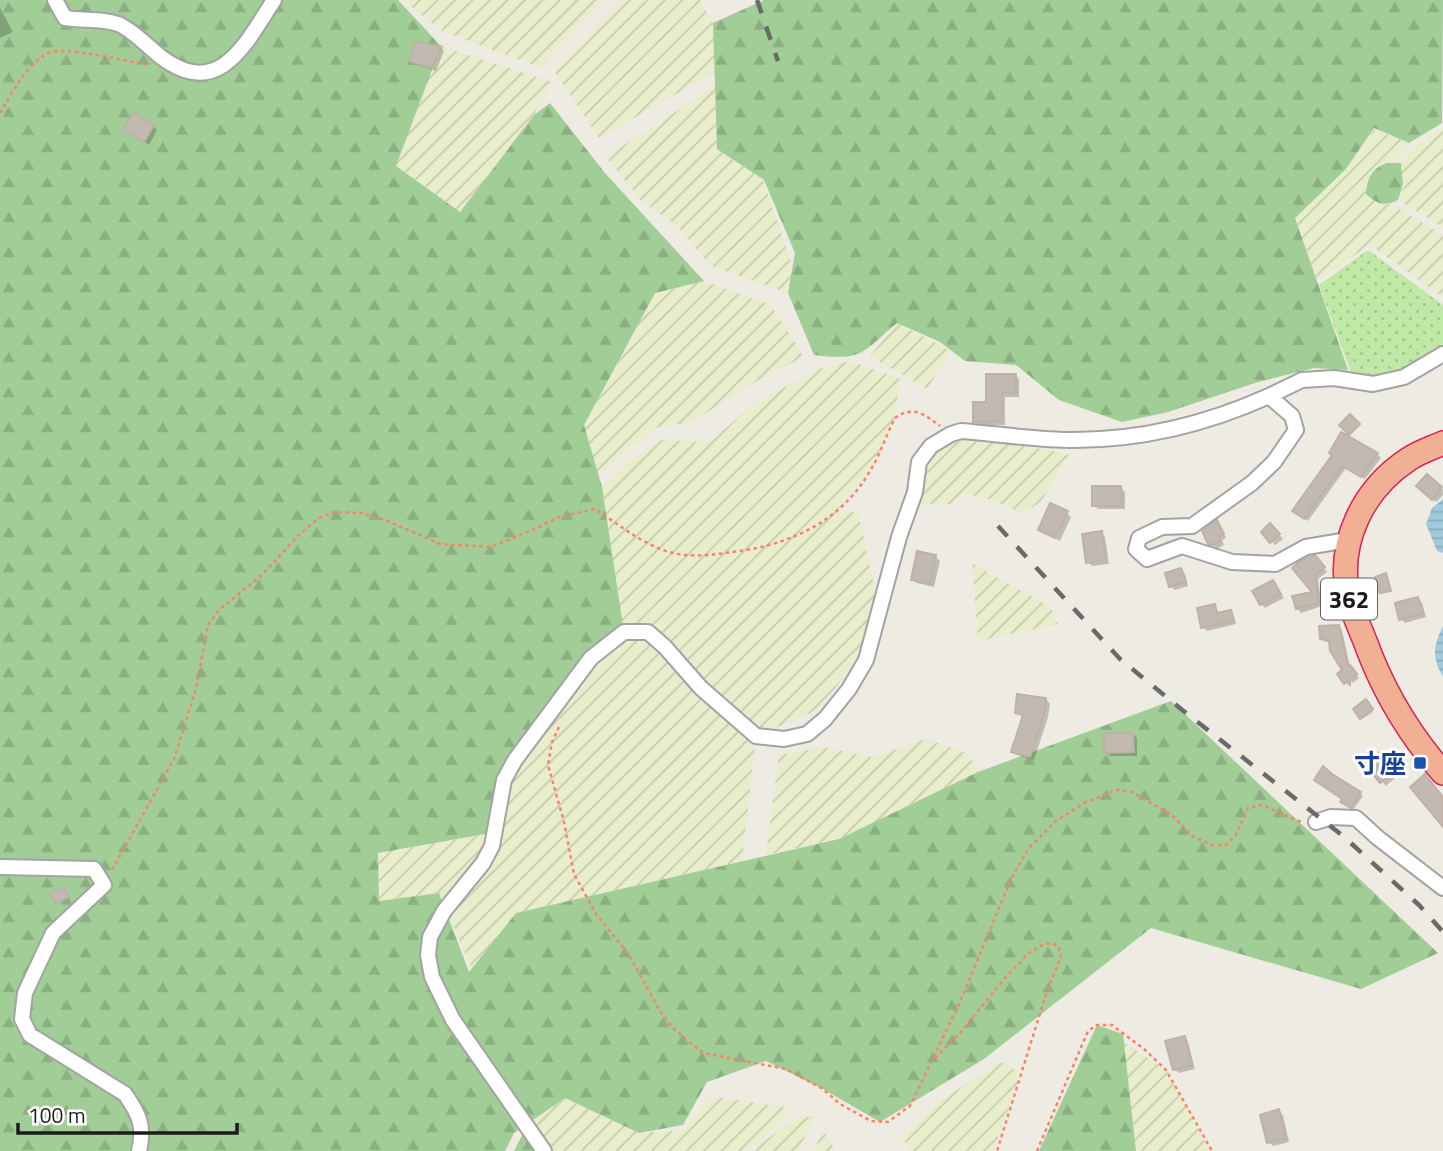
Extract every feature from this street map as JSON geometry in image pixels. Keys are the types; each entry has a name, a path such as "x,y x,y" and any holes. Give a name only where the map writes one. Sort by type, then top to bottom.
{"highway":[{"name":"362","path":"1443,443 1410,458 1383,480 1362,506 1348,540 1345,568 1348,597 1374,668 1397,713 1421,748 1443,773"}],"street":[{"path":"55,0 65,18 120,25 171,64 190,73 218,70 240,51 274,0"},
{"path":"544,1151 453,1020 432,977 428,955 430,937 444,911 483,863 492,846 504,780 515,760 591,658 624,632 648,632 701,688 755,736 784,739 807,734 825,719 849,689 866,660 899,537 915,492 919,462 931,446 951,434 961,432 1074,440 1118,438 1179,427 1237,411 1302,380 1334,377 1373,384 1404,377 1443,354"},
{"path":"1269,396 1292,416 1296,429 1275,462 1252,483 1192,526 1162,527 1139,538 1136,550 1147,559 1182,546 1232,562 1275,564 1306,547 1348,540"},
{"path":"1316,822 1331,817 1356,818 1443,888"},
{"path":"0,867 94,869 104,886 54,933 25,993 22,1019 30,1035 125,1094 134,1106 143,1130 139,1151"}],"path":[{"path":"0,113 27,70 46,53 59,49 127,63 171,64"},
{"path":"104,886 174,759 196,689 208,625 219,610 262,575 300,534 319,518 334,512 362,513 440,544 490,547 559,517 595,509 647,542 670,552 698,556 752,550 783,542 811,530 836,513 870,471 895,418 903,412 912,410 923,414 951,434"},
{"path":"563,718 552,742 548,765 564,822 574,874 596,914 629,955 661,1013 675,1030 702,1053 786,1069 823,1089 840,1104 871,1121 888,1122 909,1106 933,1061 1012,877 1028,849 1056,821 1084,803 1117,790 1132,792 1172,815 1192,836 1212,845 1226,845 1236,835 1248,808 1262,805 1299,822 1316,822"},
{"path":"933,1061 1031,951 1053,943 1059,948 1061,958 1048,988 997,1151"},
{"path":"1037,1151 1088,1031 1097,1025 1112,1025 1166,1070 1212,1151"}],"green space":[{"path":"0,0 398,0 441,46 396,166 460,212 534,115 550,103 605,173 704,281 655,293 584,425 602,487 624,632 577,671 504,780 491,833 378,853 379,901 439,893 469,972 516,913 839,839 978,772 1171,701 1438,953 1361,989 1151,928 984,1059 880,1122 823,1089 766,1061 707,1082 683,1125 639,1133 565,1098 514,1133 505,1151 0,1151"},
{"path":"403,0 603,0 541,68 442,31"},
{"path":"623,0 700,0 713,23 715,72 599,138 554,71"},
{"path":"764,0 1443,0 1442,123 1409,143 1374,128 1346,169 1295,218 1348,370 1314,368 1258,382 1168,412 1122,422 1059,400 1016,365 965,361 940,342 897,323 861,352 843,357 814,355 788,293 795,253 764,180 717,149 713,23"},
{"path":"441,46 552,82 534,115 460,212 396,166"},
{"path":"715,86 717,149 763,180 793,268 788,293 711,266 676,225 640,200 606,157"},
{"path":"1443,128 1443,227 1398,200 1404,186 1401,160 1415,145"},
{"path":"1374,130 1409,143 1394,162 1387,163 1377,204 1391,204 1443,235 1443,297 1370,245 1317,280 1295,218 1346,169"},
{"path":"1387,163 1401,163 1403,184 1398,200 1385,204 1366,194 1371,174"},
{"path":"1368,250 1443,305 1443,347 1404,370 1376,378 1352,375 1319,285"},
{"path":"704,281 771,305 804,357 760,379 692,422 655,428 598,474 584,425 655,293"},
{"path":"897,323 951,351 927,389 870,356"},
{"path":"850,361 900,379 895,418 870,471 836,512 858,512 873,581 880,584 860,656 818,710 756,736 742,861 516,913 472,969 439,893 379,901 378,853 500,832 504,780 591,658 624,632 602,487 633,458 661,440 710,442 756,402 820,369"},
{"path":"965,437 1069,455 1041,502 1022,513 992,500 965,493 951,504 920,504 924,468 935,454 950,442"},
{"path":"972,563 1050,607 1058,624 978,641"},
{"path":"926,739 969,754 978,772 839,839 766,855 779,755 823,747 872,757"},
{"path":"1097,1025 1123,1034 1136,1151 1039,1151"},
{"path":"1117,1038 1166,1070 1210,1151 1136,1151 1134,1131 1123,1091"},
{"path":"1001,1062 1021,1073 993,1151 910,1151 902,1137 939,1101"},
{"path":"710,1096 790,1108 778,1125 744,1151 547,1151 527,1126 565,1098 639,1133 684,1130"},
{"path":"815,1116 798,1151 752,1151 795,1118"},
{"path":"527,1126 544,1151 514,1151"},
{"path":"822,1129 836,1151 814,1151"}],"water":[{"path":"1443,499 1443,553 1437,551 1426,524 1432,508"},
{"path":"1443,626 1443,676 1435,651"}],"building":[{"path":"415,42 441,46 432,68 409,61"},
{"path":"133,113 154,125 144,142 123,130"},
{"path":"986,374 1016,374 1016,393 1002,393 1002,421 973,422 973,402 986,402"},
{"path":"1350,414 1360,424 1349,435 1339,425"},
{"path":"1341,432 1378,453 1361,477 1342,466 1304,519 1292,511 1332,455 1329,453"},
{"path":"1427,474 1442,487 1432,500 1416,486"},
{"path":"1092,486 1121,486 1122,506 1092,506"},
{"path":"1050,503 1068,511 1055,538 1038,530"},
{"path":"1217,520 1224,534 1219,536 1221,541 1208,544 1202,531"},
{"path":"1270,523 1280,534 1270,543 1261,532"},
{"path":"1102,531 1106,560 1086,563 1082,534"},
{"path":"917,551 936,555 930,584 911,580"},
{"path":"1315,555 1325,567 1315,575 1319,603 1296,609 1292,596 1312,592 1292,568 1301,560"},
{"path":"1181,568 1186,582 1169,587 1165,573"},
{"path":"1386,573 1391,591 1380,593 1375,577"},
{"path":"1273,580 1281,594 1260,605 1252,591"},
{"path":"1418,597 1423,613 1399,620 1395,603"},
{"path":"1215,604 1217,613 1231,610 1234,621 1201,628 1197,608"},
{"path":"1339,625 1348,666 1357,674 1350,679 1350,684 1348,681 1344,684 1337,674 1342,670 1330,651 1329,641 1320,639 1319,626"},
{"path":"1017,694 1046,698 1030,757 1011,752 1023,715 1015,713"},
{"path":"1366,699 1373,709 1360,719 1353,709"},
{"path":"1104,733 1133,733 1134,752 1104,753"},
{"path":"1380,752 1395,771 1380,783 1365,764"},
{"path":"1323,766 1361,792 1351,808 1314,780"},
{"path":"1425,774 1443,797 1443,827 1410,787"},
{"path":"64,887 69,897 55,903 50,893"},
{"path":"1185,1036 1192,1065 1173,1070 1165,1041"},
{"path":"1279,1109 1286,1138 1267,1143 1260,1115"}],"railway":[{"path":"757,0 778,61"},
{"path":"998,526 1120,659 1343,836 1419,905 1443,932"}],"place":[{"name":"寸座","path":"1420,763"}]}
